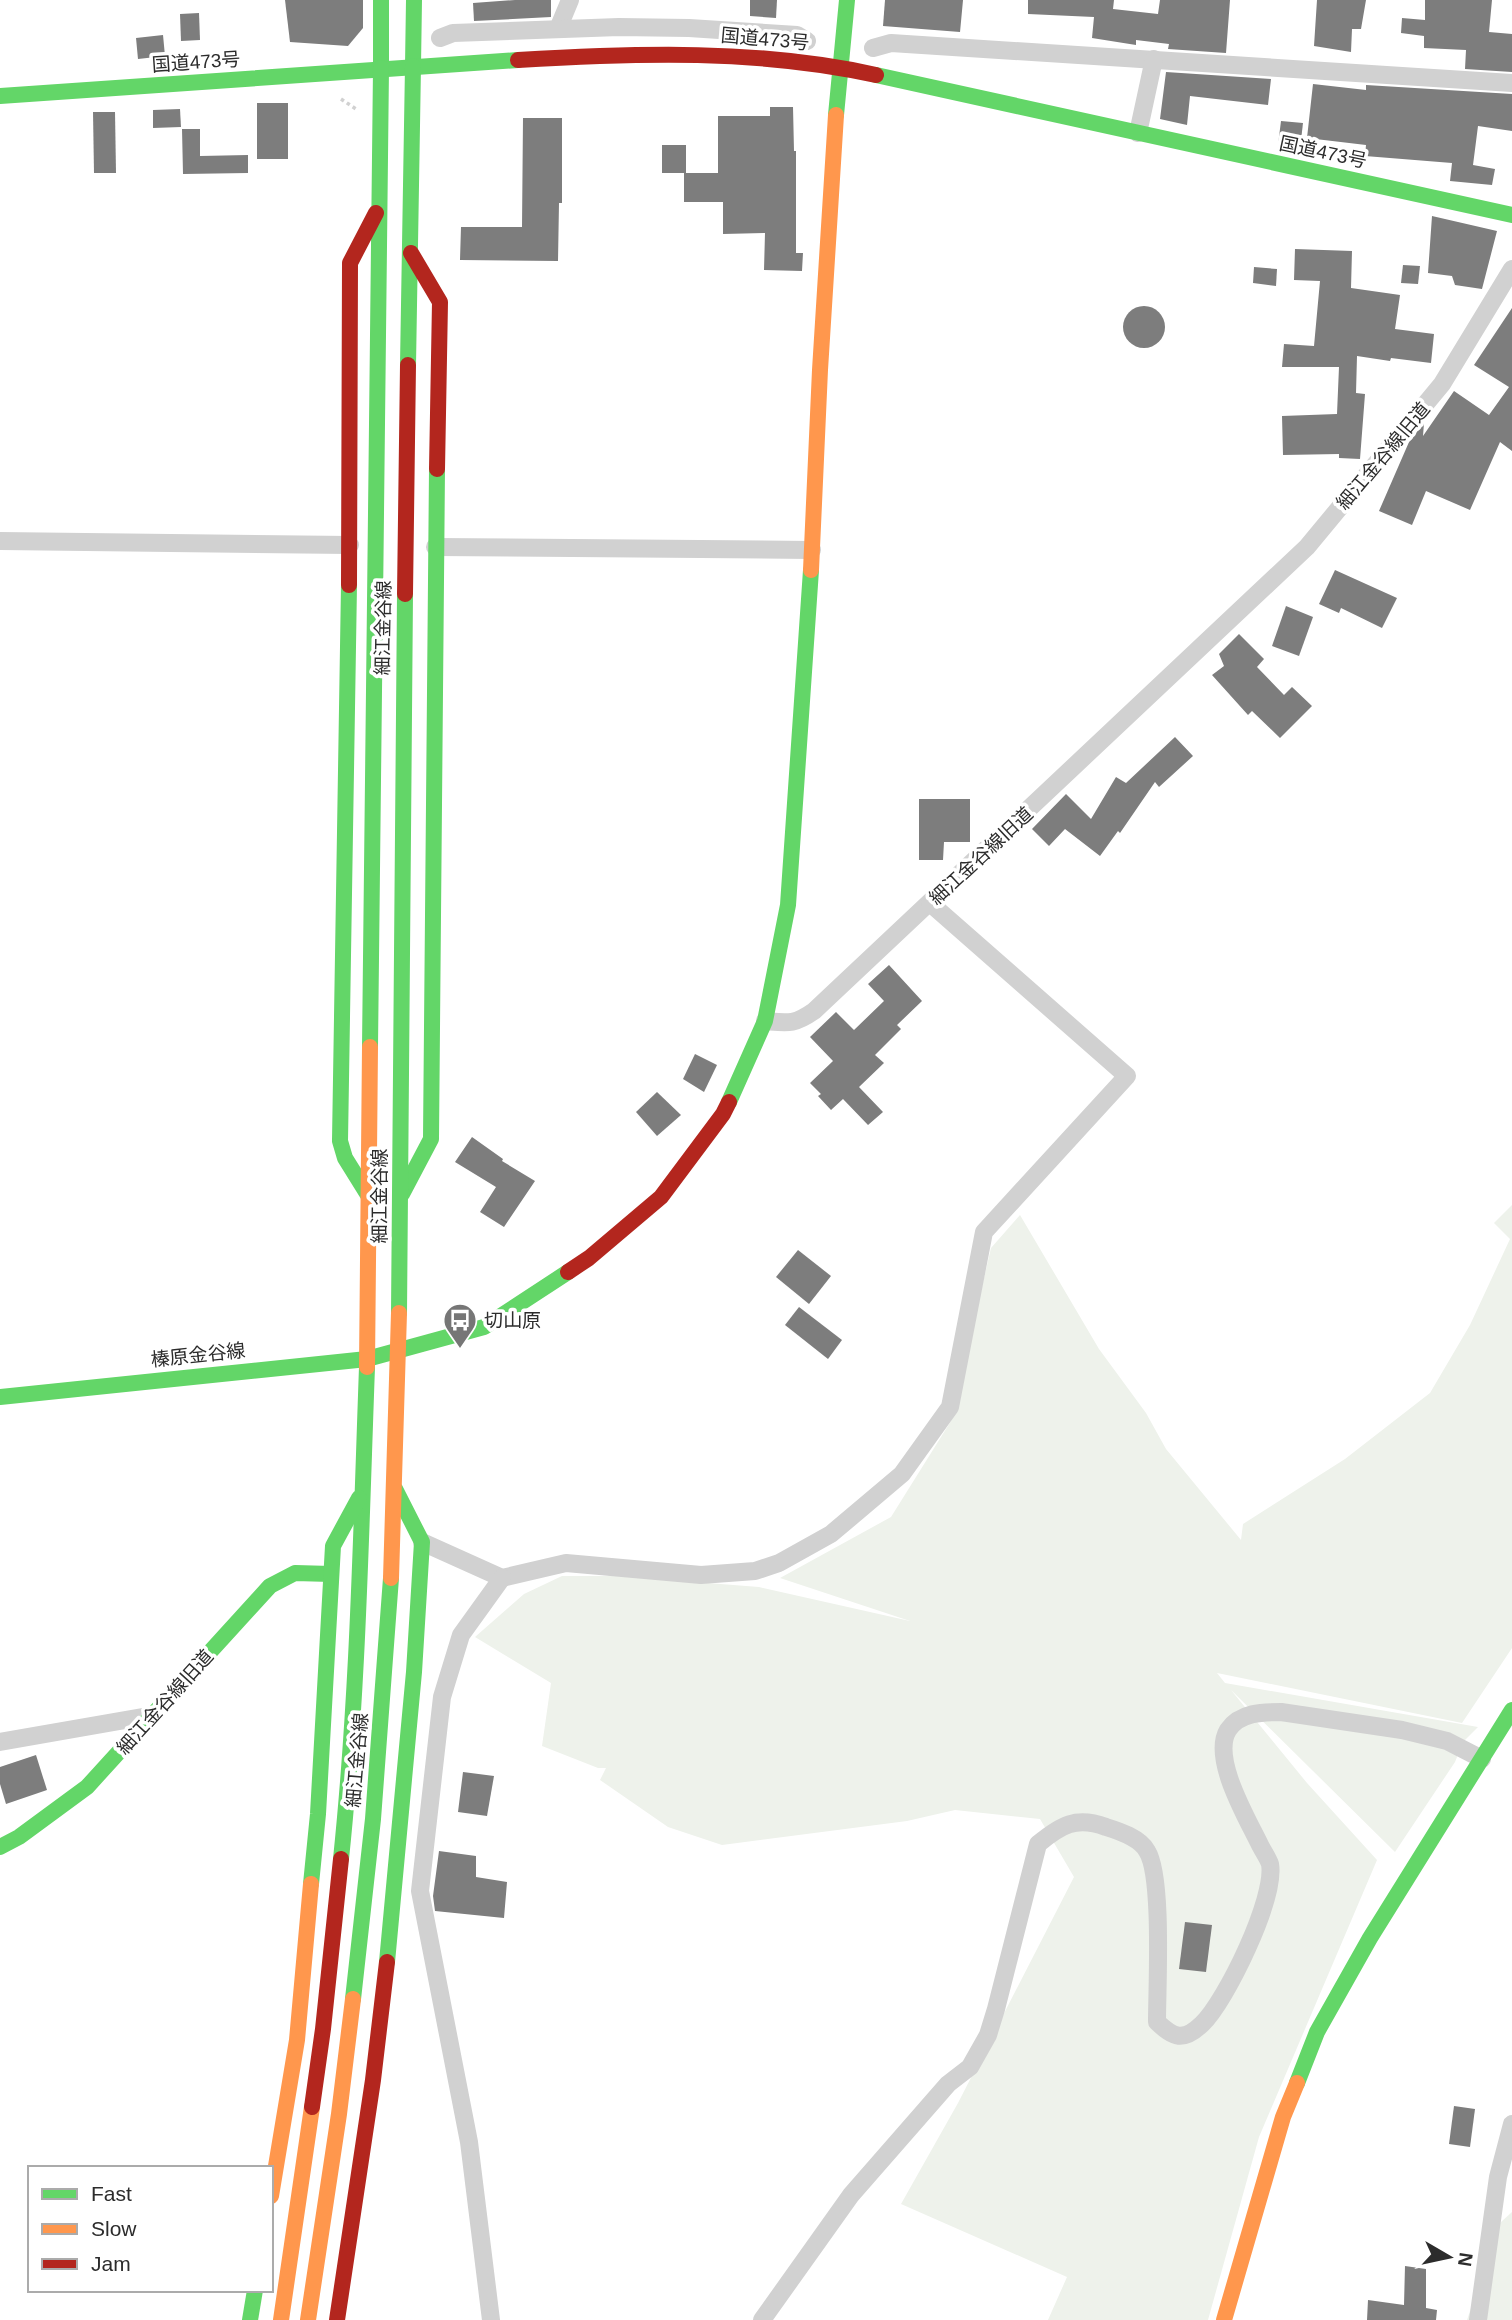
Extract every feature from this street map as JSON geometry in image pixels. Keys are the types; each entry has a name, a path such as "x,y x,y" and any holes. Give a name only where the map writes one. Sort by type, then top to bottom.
{"main road":[{"name":"細江金谷線","path":"281,2320 310,2129 337,1909 356,1658 367,1359 381,0"},
{"name":"細江金谷線","path":"308,2320 340,2114 362,1922 384,1692 395,1489 399,1351 403,707 414,0"},
{"path":"399,1351 484,1327 589,1258 660,1197 723,1114 765,1021 788,905 812,550 820,370 847,0"},
{"name":"国道473号","path":"0,96 381,68 622,54 746,57 841,67 1512,215"},
{"path":"368,1195 345,1157 340,1140 350,545 350,263 379,206"},
{"path":"400,1197 431,1139 435,547 440,302 411,253"},
{"name":"榛原金谷線","path":"0,1396 367,1359 399,1351"},
{"path":"337,2320 373,2080 414,1672 422,1542 395,1489"},
{"path":"273,2184 297,2040 318,1814 333,1546 362,1493"},
{"name":"細江金谷線旧道","path":"0,1847 19,1837 87,1787 270,1586 295,1573 331,1574"},
{"path":"1224,2320 1283,2117 1317,2032 1370,1938 1512,1710"},
{"path":"250,2320 256,2292"}],"street":[{"path":"558,29 570,0"},
{"path":"619,27 622,54"},
{"path":"440,38 453,33 619,27 797,35 807,41"},
{"path":"873,48 891,43 1512,83"},
{"path":"1139,133 1154,59"},
{"name":"細江金谷線旧道","path":"765,1021 790,1024 799,1022 814,1011 1307,547 1443,384 1512,270"},
{"path":"0,541 350,545"},
{"path":"435,547 812,550"},
{"path":"422,1542 502,1578 566,1563 701,1575 755,1571 779,1563 831,1534 902,1474 950,1407 984,1232 1127,1076 930,903"},
{"path":"491,2320 470,2142 420,1891 442,1697 460,1635 502,1578"},
{"path":"762,2320 851,2194 948,2084 970,2067 988,2035 996,2009 1038,1844 1053,1832 1080,1821 1126,1834 1147,1849 1156,1877 1157,2022 1171,2035 1181,2037 1193,2033 1212,2015 1246,1951 1266,1897 1270,1864 1235,1793 1223,1757 1228,1731 1243,1717 1263,1712 1281,1712 1402,1730 1447,1741 1482,1759"},
{"path":"0,1742 154,1714"},
{"path":"1478,2320 1498,2177 1512,2124"}],"shaded area":[{"path":"1512,1205 1512,1648 1462,1723 1217,1673 1225,1683 1478,1727 1463,1742 1455,1762 1395,1852 1231,1690 1307,1783 1377,1860 1259,2137 1208,2320 1048,2320 1067,2277 901,2204 958,2103 1074,1877 1040,1819 955,1810 907,1821 722,1845 668,1827 600,1780 606,1768 598,1768 542,1746 551,1683 475,1637 524,1594 562,1576 618,1576 759,1587 910,1621 780,1578 891,1517 951,1421 991,1248 1020,1215 1099,1349 1146,1413 1166,1449 1241,1540 1243,1524 1345,1459 1430,1393 1470,1325 1510,1239 1494,1223"},
{"path":"1512,2212 1512,2320 1467,2320 1500,2223"}],"building":[{"path":"285,0 363,0 363,28 348,46 290,42"},
{"path":"551,0 551,17 474,21 473,3"},
{"path":"750,0 777,0 776,18 750,16"},
{"path":"885,0 963,0 960,32 883,26"},
{"path":"1028,0 1114,0 1113,9 1158,14 1160,0 1230,0 1226,53 1168,49 1169,44 1136,40 1136,45 1092,38 1094,17 1028,14"},
{"path":"1317,0 1366,0 1361,29 1352,29 1351,52 1314,46"},
{"path":"1425,0 1492,0 1489,32 1512,34 1512,72 1465,69 1466,50 1424,48 1424,36 1401,33 1402,18 1425,20"},
{"path":"199,13 200,40 181,41 180,14"},
{"path":"163,35 165,56 138,59 136,38"},
{"path":"1166,72 1271,79 1268,105 1190,96 1187,125 1160,119"},
{"path":"1313,84 1366,90 1366,85 1512,94 1512,131 1478,126 1473,165 1495,169 1492,185 1450,181 1452,163 1365,156 1366,145 1307,138"},
{"path":"257,103 288,103 288,159 257,159"},
{"path":"770,107 793,107 796,253 803,253 802,271 764,270 765,233 723,234 723,202 684,202 684,173 662,173 662,145 686,145 686,173 718,173 718,116 770,116"},
{"path":"180,109 181,127 153,128 153,110"},
{"path":"93,112 115,112 116,173 94,173"},
{"path":"523,118 562,118 562,203 559,203 558,261 460,260 461,227 522,227"},
{"path":"1281,121 1303,123 1300,149 1278,145"},
{"path":"182,129 200,129 200,156 248,155 248,173 183,174"},
{"path":"1432,216 1497,231 1482,289 1455,285 1452,276 1428,273"},
{"path":"1295,249 1352,251 1351,288 1400,295 1395,329 1434,334 1431,363 1357,356 1356,393 1365,394 1360,459 1339,458 1339,454 1283,455 1282,416 1337,414 1339,367 1282,367 1284,344 1314,346 1320,281 1294,280"},
{"path":"1403,265 1420,266 1418,284 1401,283"},
{"path":"1254,267 1277,269 1276,286 1253,283"},
{"path":"1144,306 1158,313 1165,327 1158,341 1144,348 1130,341 1123,327 1130,313"},
{"path":"1512,308 1512,451 1500,442 1470,510 1426,491 1412,525 1379,511 1409,442 1424,423 1423,436 1454,391 1489,415 1509,387 1474,365"},
{"path":"1335,570 1397,598 1382,628 1341,608 1339,613 1319,604"},
{"path":"1286,606 1313,617 1299,656 1272,646"},
{"path":"1239,634 1264,659 1257,667 1284,695 1292,687 1312,706 1280,738 1252,711 1248,715 1212,675 1224,666 1219,654"},
{"path":"1175,737 1193,756 1159,787 1155,782 1120,833 1118,831 1100,856 1065,829 1049,846 1032,829 1066,794 1091,819 1116,777 1126,783"},
{"path":"919,799 970,799 970,842 944,842 943,860 919,860"},
{"path":"889,965 922,1001 897,1025 901,1029 875,1055 884,1063 859,1087 883,1112 868,1125 843,1099 831,1110 818,1096 821,1094 810,1083 833,1061 810,1037 836,1012 854,1030 884,1001 868,984"},
{"path":"695,1054 717,1065 704,1092 683,1079"},
{"path":"657,1092 681,1115 657,1136 636,1112"},
{"path":"472,1137 503,1159 502,1161 535,1181 504,1227 480,1212 496,1187 455,1162"},
{"path":"798,1250 831,1276 809,1304 776,1277"},
{"path":"799,1307 842,1340 828,1359 785,1325"},
{"path":"36,1755 47,1790 6,1804 0,1784 0,1767"},
{"path":"463,1772 494,1776 487,1816 458,1812"},
{"path":"439,1851 476,1856 476,1877 507,1882 504,1918 435,1911 433,1896"},
{"path":"1185,1922 1212,1925 1206,1972 1179,1969"},
{"path":"1454,2106 1475,2109 1470,2147 1449,2144"},
{"path":"1405,2266 1426,2269 1426,2308 1437,2310 1436,2320 1367,2320 1368,2300 1404,2305"}],"traffic: fast":[{"path":"381,0 381,68"},
{"path":"413,66 414,0"},
{"path":"836,115 847,0"},
{"path":"0,96 518,60"},
{"path":"408,365 413,66"},
{"path":"370,1047 381,68"},
{"path":"876,75 1512,215"},
{"path":"402,1194 431,1139 437,469"},
{"path":"729,1102 765,1021 788,905 811,570"},
{"path":"349,585 340,1141 345,1158 368,1195"},
{"path":"399,1313 405,594"},
{"path":"0,1397 367,1359 484,1327 568,1272"},
{"path":"341,1859 355,1674 367,1367"},
{"path":"387,1962 414,1672 422,1542 395,1489"},
{"path":"311,1884 318,1814 333,1546 359,1498"},
{"path":"0,1847 19,1837 87,1787 270,1586 295,1573 331,1574"},
{"path":"353,1999 373,1819 391,1578"},
{"path":"1297,2083 1317,2032 1370,1938 1512,1710"},
{"path":"250,2320 255,2292"}],"traffic: slow":[{"path":"811,570 836,115"},
{"path":"367,1367 370,1047"},
{"path":"391,1578 399,1313"},
{"path":"273,2184 297,2040 311,1884"},
{"path":"308,2320 339,2114 353,1999"},
{"path":"1224,2320 1283,2117 1297,2083"},
{"path":"281,2320 312,2107"}],"traffic: jam":[{"path":"518,60 698,55 787,61 876,75"},
{"path":"349,585 350,263 376,213"},
{"path":"411,253 440,302 437,469"},
{"path":"405,594 408,365"},
{"path":"568,1272 589,1258 661,1197 723,1114 729,1102"},
{"path":"312,2107 341,1859"},
{"path":"337,2320 373,2080 387,1962"}],"place":[{"name":"切山原","path":"460,1350"}]}
